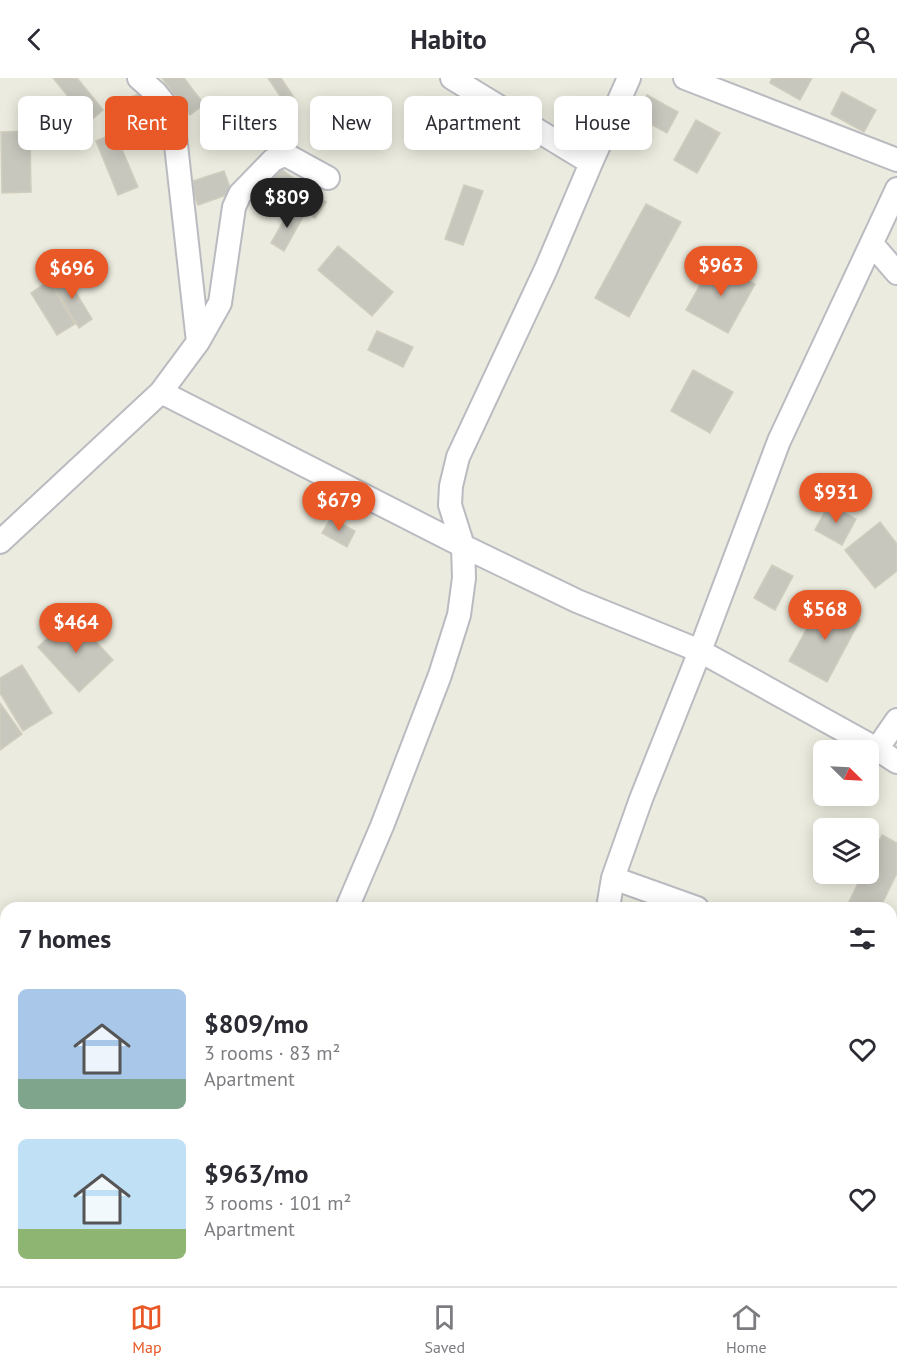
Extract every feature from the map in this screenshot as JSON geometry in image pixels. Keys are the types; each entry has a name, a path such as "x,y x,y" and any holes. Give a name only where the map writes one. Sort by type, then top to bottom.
{"street":[{"path":"139,78 168,108 174,127 198,342"},
{"path":"452,78 591,163"},
{"path":"350,902 382,826 440,675 459,615 464,578 463,546 450,505 451,486 458,457 546,269 629,78"},
{"path":"684,78 897,160"},
{"path":"0,542 161,392 198,342 220,303 230,225 240,194 273,160 282,156 288,156 328,178"},
{"path":"609,902 613,878 640,799 779,441 897,189"},
{"path":"872,244 897,273"},
{"path":"161,392 463,546 577,600 699,651 861,740"},
{"path":"879,746 897,720"},
{"path":"879,750 897,762"},
{"path":"613,878 680,902"}],"building":[{"path":"53,78 77,78 92,96 68,96"},
{"path":"162,78 184,78 200,99 200,107 190,115 188,96 176,96"},
{"path":"268,78 281,78 293,96 280,96"},
{"path":"772,78 812,78 800,100 770,83"},
{"path":"148,90 151,96 134,96"},
{"path":"842,92 876,110 864,132 831,114"},
{"path":"93,98 103,110 93,119"},
{"path":"652,98 678,112 667,133 652,125"},
{"path":"696,120 720,133 697,173 674,160"},
{"path":"18,131 18,150 30,150 31,192 2,193 1,132"},
{"path":"105,137 105,150 122,150 138,187 118,195 96,141"},
{"path":"277,166 326,202 315,218 265,181"},
{"path":"224,171 232,193 198,205 190,182"},
{"path":"464,185 483,191 463,245 445,239"},
{"path":"646,204 681,222 629,317 595,298"},
{"path":"291,208 304,215 284,251 271,243"},
{"path":"338,246 393,292 372,316 318,270"},
{"path":"713,262 755,284 728,333 686,310"},
{"path":"64,273 92,319 79,328 51,282"},
{"path":"49,281 75,324 57,335 31,293"},
{"path":"377,331 413,347 403,367 368,350"},
{"path":"693,370 733,392 710,433 671,411"},
{"path":"829,504 856,519 842,545 815,530"},
{"path":"331,518 355,531 347,547 322,533"},
{"path":"880,522 897,544 897,571 875,588 845,550"},
{"path":"772,565 793,576 775,610 754,598"},
{"path":"823,600 860,620 827,682 789,661"},
{"path":"72,616 113,660 79,692 38,647"},
{"path":"22,665 52,713 23,731 0,693 0,678"},
{"path":"0,703 22,734 0,750"},
{"path":"882,835 897,843 897,873 883,902 849,902 858,884 879,884 879,841"}]}
